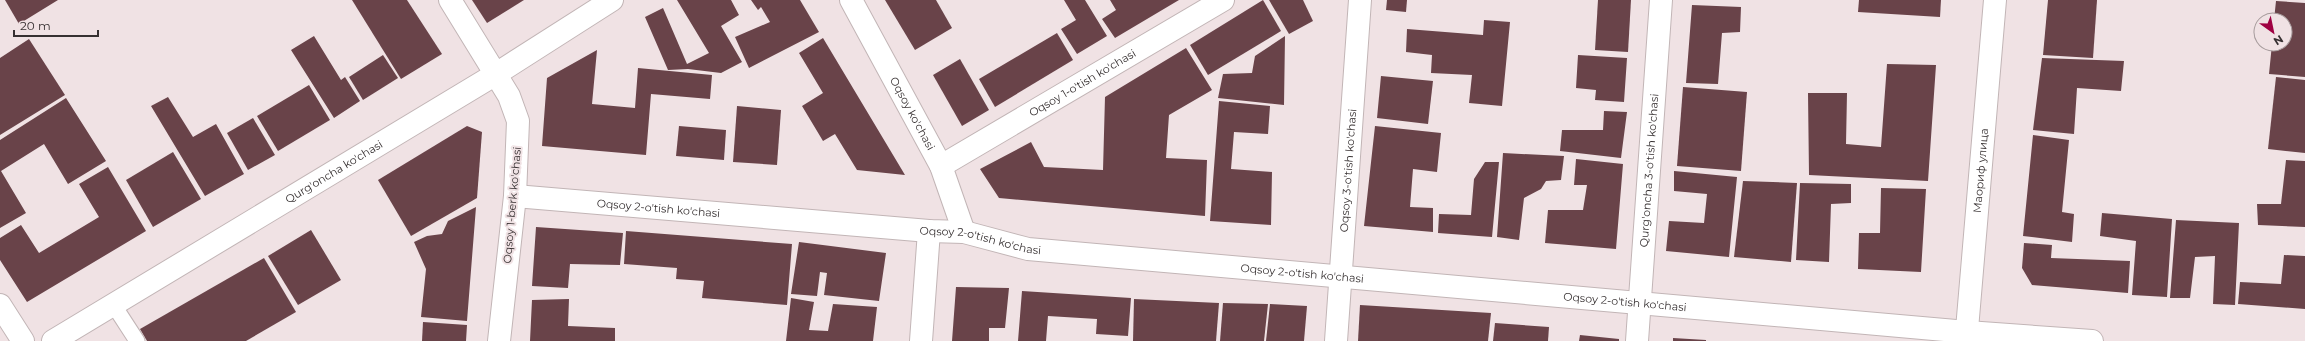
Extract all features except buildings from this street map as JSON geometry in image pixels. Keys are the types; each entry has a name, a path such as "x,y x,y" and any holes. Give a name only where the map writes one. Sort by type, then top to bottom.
{"street":[{"path":"450,0 496,74"},
{"name":"Qurg'oncha ko'chasi","path":"53,341 496,74 612,0"},
{"name":"Oqsoy ko'chasi","path":"851,0 941,166 964,232"},
{"name":"Oqsoy 1-o'tish ko'chasi","path":"941,166 1223,0"},
{"name":"Oqsoy 3-o'tish ko'chasi","path":"1336,341 1360,0"},
{"name":"Qurg'oncha 3-o'tish ko'chasi","path":"1637,341 1661,0"},
{"name":"Маориф улица","path":"1966,336 1995,0"},
{"name":"Oqsoy 1-berk ko'chasi","path":"496,74 509,96 518,121 515,196 499,341"},
{"name":"Oqsoy 2-o'tish ko'chasi","path":"515,196 929,231 964,232 1028,249 1640,303 1966,336 2092,341"},
{"path":"921,341 929,231"},
{"path":"0,305 23,341"}],"lane":[{"path":"113,304 137,341"}]}
